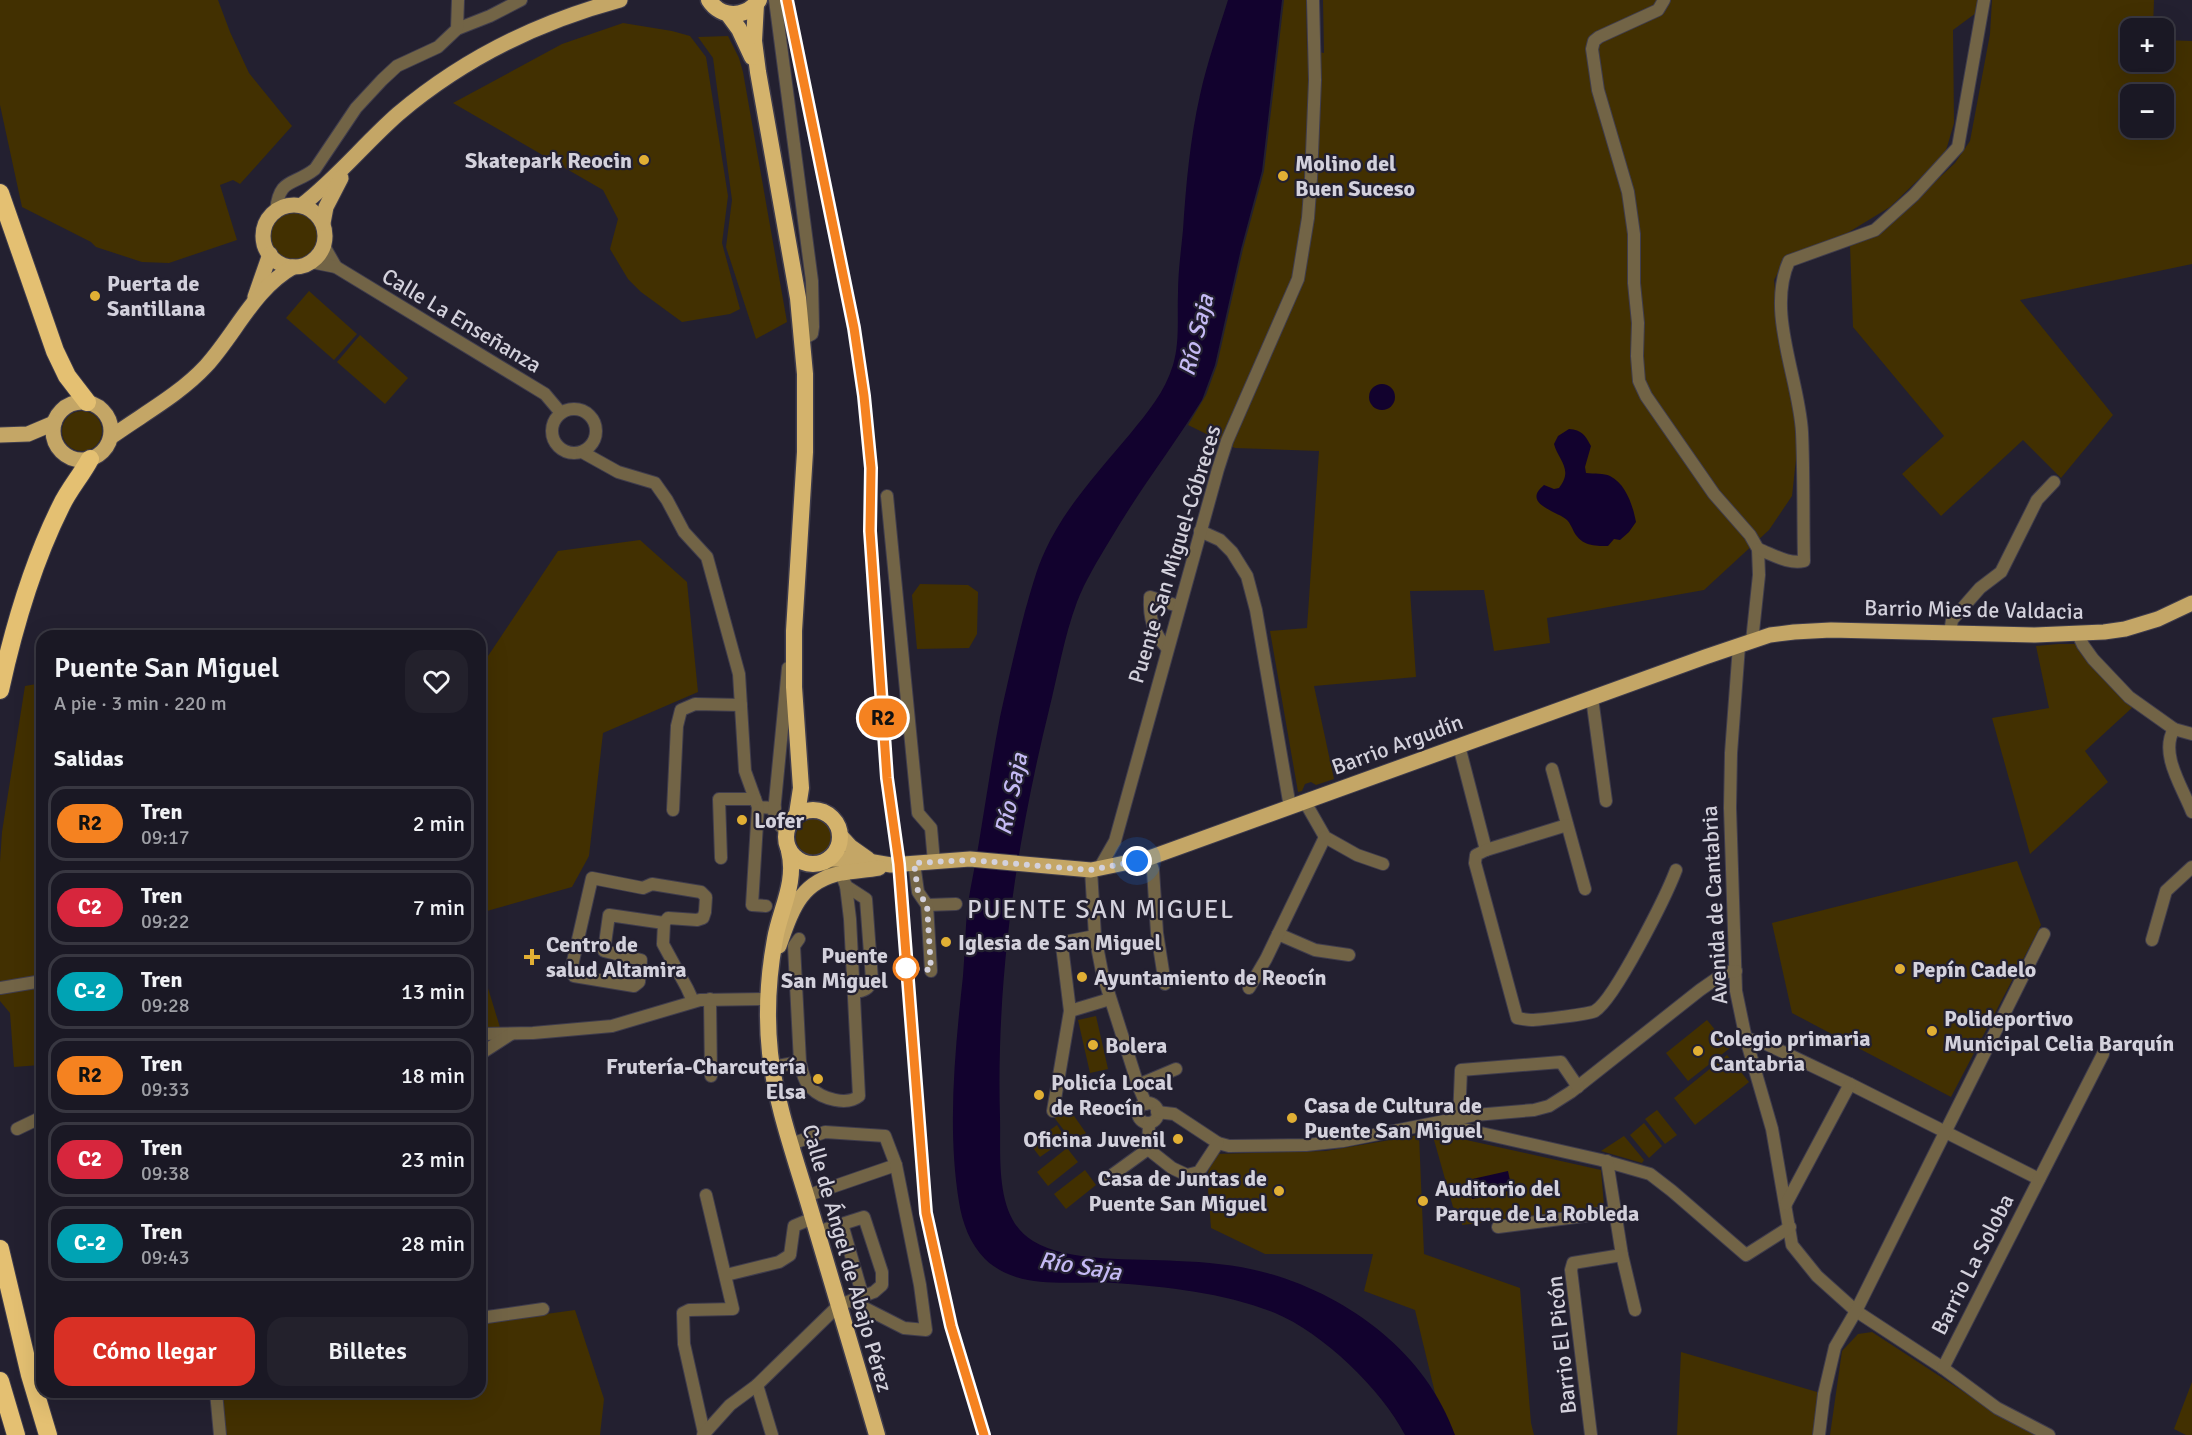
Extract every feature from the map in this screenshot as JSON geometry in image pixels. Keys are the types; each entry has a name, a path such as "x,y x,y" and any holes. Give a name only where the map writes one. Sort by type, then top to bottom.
{"highway":[{"path":"706,1 728,14 744,13 758,2"},
{"path":"758,2 754,41 758,72 798,298 803,339 806,430 794,631 794,687 801,788 797,814"},
{"path":"728,14 744,37 758,72"},
{"path":"0,193 55,351 67,376 95,406"},
{"path":"0,690 12,640 36,563 73,482 90,459"},
{"path":"798,741 807,785 819,810"},
{"path":"786,898 792,871 786,832 789,822 797,814 810,809 819,810 834,819 840,835 832,865"},
{"path":"789,851 799,861 832,865"},
{"path":"786,898 800,876 832,865"},
{"name":"Calle de Ángel de Abajo Pérez","path":"786,898 775,938 768,999 772,1067 791,1144 815,1225 857,1299 877,1435"},
{"path":"0,1249 36,1395"},
{"path":"0,1381 16,1435"},
{"path":"37,1398 48,1435"}],"main road":[{"path":"302,206 351,163 398,115 469,63 506,42 544,25 620,0"},
{"path":"323,223 331,195 351,163"},
{"path":"111,437 175,394 207,365 229,338 254,300 281,274 293,267 311,262 319,255 324,246 323,223 315,212 302,206 288,205 276,211 267,220 263,232 264,242 270,254 280,263 293,267"},
{"path":"254,300 270,254"},
{"path":"95,406 111,427 111,437 104,451 90,459 82,460 67,456 56,444 54,437 54,423 63,408 79,402 95,406 127,414 150,409"},
{"path":"0,435 28,434 54,423"},
{"path":"28,434 56,444"},
{"name":"Barrio Mies de Valdacia","path":"1746,644 1783,632 1831,630 2078,634 2125,629 2158,619 2192,603"},
{"name":"Barrio Argudín","path":"891,865 970,860 1094,870 1149,858 1746,644"},
{"path":"840,835 851,847 871,861"},
{"path":"770,976 784,933 799,898 832,865 871,861 891,865"},
{"path":"832,865 891,865"}],"street":[{"path":"457,29 458,0"},
{"path":"276,211 280,190 286,183 307,175 315,169 356,108 397,66 438,47 457,29 521,0"},
{"path":"775,0 812,281 812,334 803,339"},
{"name":"Puente San Miguel-Cóbreces","path":"1094,870 1115,841 1178,606 1227,441 1298,279 1308,218 1311,178 1315,80 1313,0"},
{"path":"1664,0 1658,10 1599,37 1594,41 1592,49 1598,90 1628,192 1634,234 1639,381 1646,396 1714,494 1750,535 1758,549 1797,562 1804,561 1802,430 1780,308 1782,276 1789,261 1875,230 1914,195 1958,147 1984,0"},
{"name":"Calle La Enseñanza","path":"324,246 336,267"},
{"name":"Calle La Enseñanza","path":"311,262 336,267 544,394 561,413"},
{"path":"582,452 592,443 596,430 595,424 586,413 580,410 567,410 561,413 553,425 554,440 564,451 582,452 618,472 654,483 667,500 684,532 706,557 739,674 745,771 757,803 752,905 766,906"},
{"path":"1950,633 1952,620 1959,611 1980,588 2001,572 2037,500 2054,482"},
{"path":"887,496 918,813 931,828 934,862"},
{"path":"1200,531 1220,540 1232,552 1246,576 1256,610 1297,804 1325,837 1357,855 1383,864"},
{"name":"Avenida de Cantabria","path":"1758,549 1759,576 1746,644 1730,808 1736,991 1746,1039 1770,1121 1792,1245 1817,1276 1856,1311 1943,1368 1998,1408 2049,1435"},
{"path":"1167,648 1158,638 1153,626 1149,612 1150,597 1178,606"},
{"path":"786,832 776,821 775,808 785,689 794,631"},
{"path":"2078,634 2093,659 2129,697 2174,729 2192,734"},
{"path":"1592,698 1606,801"},
{"path":"673,810 677,726 681,710 695,704 741,705"},
{"path":"2174,729 2170,736 2169,750 2172,765 2192,812"},
{"path":"1460,746 1486,850"},
{"path":"1552,769 1585,889"},
{"path":"721,858 719,799 757,803 775,808"},
{"path":"1567,825 1476,855 1475,863 1517,1018 1531,1020 1595,1011 1605,1001 1635,953 1669,889 1676,870"},
{"path":"1249,988 1325,837"},
{"path":"1115,841 1124,864"},
{"path":"1149,858 1153,870 1156,933 1165,984"},
{"path":"914,863 918,892 927,905 931,970"},
{"path":"799,939 794,946 801,1062 807,1083 811,1089 840,1101 854,1100 859,1096 855,992 832,865"},
{"path":"832,865 866,899 872,980 870,986 864,991 855,992"},
{"path":"2152,940 2166,891 2192,867"},
{"path":"1094,870 1095,936 1102,972 1146,1104"},
{"path":"664,923 609,915 604,951 641,960 639,982 634,986 574,976 571,970 592,878 643,888 652,884 701,892 706,897 703,918 697,920 668,918 664,923 663,944 693,1001"},
{"path":"927,905 956,904"},
{"path":"1278,934 1314,950 1349,955"},
{"path":"1820,1435 1824,1394 1835,1347 1856,1311 2044,934"},
{"path":"1053,1111 1070,1011 1062,946 1069,941 1095,936"},
{"path":"1157,1112 1174,1114 1218,1143 1248,1147 1326,1143 1483,1114 1517,1112 1549,1106 1578,1087 1700,990 1726,972 1736,970"},
{"path":"0,988 36,982"},
{"path":"711,999 711,1076"},
{"path":"486,1034 612,1026 693,1001 768,999"},
{"path":"1070,1011 1110,999"},
{"path":"486,1050 512,1033"},
{"name":"Barrio La Soloba","path":"1746,1039 1760,1041 1850,1084 2039,1179"},
{"name":"Barrio La Soloba","path":"1943,1368 2103,1054"},
{"path":"772,1067 801,1062"},
{"path":"1459,1119 1461,1070 1562,1062 1578,1087"},
{"path":"1138,1085 1176,1069"},
{"path":"1786,1204 1850,1084"},
{"path":"1146,1104 1154,1106 1157,1112 1156,1119 1149,1123 1142,1121 1138,1115 1140,1108 1146,1104"},
{"path":"1483,1114 1492,1126 1507,1138"},
{"path":"17,1129 36,1120"},
{"path":"1148,1149 1149,1123"},
{"path":"1437,1124 1607,1161 1650,1174 1746,1254 1790,1227"},
{"path":"791,1144 825,1132 885,1136 897,1165 920,1285 926,1330 904,1328 857,1299 842,1224"},
{"path":"1148,1149 1172,1168 1187,1175 1194,1175 1199,1172 1218,1143"},
{"path":"1108,1178 1148,1149"},
{"path":"1607,1161 1622,1255 1635,1310"},
{"path":"806,1196 897,1165"},
{"path":"703,1434 684,1344 683,1313 690,1310 733,1309 706,1195"},
{"path":"1498,1227 1615,1212"},
{"path":"703,1434 730,1405 757,1385 857,1299 882,1285 882,1272 864,1217 842,1224 794,1226 790,1256 779,1262 726,1275"},
{"name":"Barrio El Picón","path":"1591,1435 1571,1270 1573,1263 1622,1255"},
{"path":"486,1317 543,1309"},
{"path":"757,1385 772,1435"},
{"path":"217,1398 220,1435"}],"shaded area":[{"path":"0,0 218,0 249,73 292,126 240,184 233,180 220,185 237,240 169,263 142,262 96,247 91,242 22,207 0,105"},
{"path":"1284,0 1306,0 1307,50 1324,53 1323,0 1981,0 1980,10 1953,30 1954,123 1945,154 1890,207 1831,243 1787,256 1774,280 1778,318 1794,387 1797,450 1792,496 1769,530 1704,590 1547,618 1550,643 1494,651 1484,590 1410,591 1416,677 1314,686 1334,779 1316,785 1311,782 1305,784 1302,791 1298,792 1270,631 1307,628 1319,451 1235,448 1188,425 1206,395 1217,365 1243,249 1264,171"},
{"path":"1992,0 2154,0 2153,18 2120,18 2120,72 2174,72 2174,40 2192,41 2192,264 2020,300 2113,415 2061,478 2023,440 1941,516 1902,474 1944,436 1853,327 1850,245 1880,234 1955,163 1970,141 1990,34"},
{"path":"623,23 690,36 706,57 728,196 722,243 740,309 730,314 682,322 641,292 628,279 610,249 618,219 603,190 453,103 562,44"},
{"path":"728,36 743,72 787,322 756,339 726,247 732,200 713,58 698,37"},
{"path":"290,212 300,212 312,219 319,231 319,241 312,253 300,260 290,260 275,249 271,241 271,231 282,216"},
{"path":"309,291 357,334 334,360 286,318"},
{"path":"360,335 408,378 385,404 337,362"},
{"path":"82,411 90,412 96,417 101,423 101,439 96,445 90,450 82,451 74,450 68,445 63,439 62,431 63,423 68,417 74,412"},
{"path":"640,540 687,582 698,692 603,733 589,856 572,887 486,911 486,659 558,551"},
{"path":"920,584 968,585 978,592 977,634 969,648 917,649 912,595"},
{"path":"2077,644 2134,706 2085,751 2108,782 2030,854 1992,718 2049,708 2036,646"},
{"path":"36,684 36,1065 14,1067 10,1013 0,1001 0,862 2,832 25,686"},
{"path":"814,819 827,824 832,837 827,850 814,855 801,850 796,837 801,824"},
{"name":"Pepín Cadelo","path":"2017,861 2041,925 1951,1097 1792,1013 1772,923"},
{"path":"486,982 502,1034 486,1034"},
{"name":"Bolera","path":"1096,1016 1108,1069 1090,1073 1078,1020"},
{"name":"Colegio primaria Cantabria","path":"1707,1020 1730,1048 1688,1081 1666,1053"},
{"path":"1727,1055 1749,1082 1695,1125 1674,1098"},
{"path":"1067,1106 1086,1133 1073,1142 1053,1116"},
{"path":"1657,1110 1677,1135 1665,1144 1645,1119"},
{"path":"1644,1123 1662,1146 1649,1158 1630,1135"},
{"path":"1057,1125 1066,1139 1040,1157 1030,1144"},
{"path":"1435,1133 1601,1170 1604,1206 1462,1225 1462,1215 1453,1207 1434,1140"},
{"path":"1419,1135 1424,1254 1520,1288 1531,1423 1534,1435 1452,1435 1435,1393 1415,1310 1364,1291 1373,1254 1265,1254 1211,1228 1207,1176 1214,1154 1326,1151"},
{"path":"1624,1136 1644,1160 1642,1163 1601,1151"},
{"path":"1067,1148 1078,1162 1048,1186 1037,1172"},
{"path":"1085,1170 1096,1185 1066,1209 1054,1194"},
{"path":"575,1310 604,1399 600,1435 224,1435 220,1398 486,1398 486,1322"},
{"path":"1872,1332 1996,1413 2041,1435 1830,1435 1842,1351 1858,1334"},
{"path":"1681,1352 1824,1394 1819,1435 1677,1435"},
{"path":"2192,1382 2192,1435 2186,1435 2174,1429"}],"water":[{"name":"Río Saja","path":"1228,0 1282,0 1262,171 1241,249 1215,365 1202,400 1096,563 1077,602 1065,642 1037,760 1011,912 1001,1015 1002,1186 1012,1218 1020,1231 1033,1241 1048,1248 1064,1253 1103,1258 1222,1264 1267,1273 1327,1296 1381,1332 1404,1354 1425,1378 1442,1405 1455,1435 1405,1435 1366,1381 1331,1348 1293,1322 1256,1306 1196,1292 1155,1287 1030,1280 999,1269 985,1259 975,1247 962,1217 959,1202 953,1146 953,1117 957,1032 967,913 1003,704 1036,573 1053,535 1062,519 1095,475 1155,402 1170,375 1177,338 1179,269 1194,128 1206,71"},
{"path":"1382,384 1391,388 1395,397 1391,406 1382,410 1373,406 1369,397 1373,388"},
{"path":"1569,429 1583,434 1591,446 1585,467 1586,473 1605,474 1616,480 1628,496 1633,509 1636,522 1620,540 1614,539 1608,546 1585,543 1577,537 1567,520 1543,506 1536,497 1544,485 1554,489 1559,488 1563,481 1564,465 1554,444 1558,436"},
{"path":"1508,1171 1512,1190 1472,1199 1468,1180"}],"railway":[{"path":"787,0 854,328 864,396 871,468 870,531 887,778 899,864 926,1213 951,1326 984,1435"}],"train":[{"name":"R2","path":"787,0 854,328 868,429 871,468 870,531 887,778 898,848 926,1213 951,1326 984,1435"}],"place":[{"name":"Skatepark Reocin","path":"644,160"},
{"name":"Molino del Buen Suceso","path":"1283,176"},
{"name":"Puerta de Santillana","path":"95,296"},
{"name":"Lofer","path":"742,820"},
{"name":"Iglesia de San Miguel","path":"946,942"},
{"name":"Centro de salud Altamira","path":"532,957"},
{"name":"Puente San Miguel","path":"906,968"},
{"name":"Pepín Cadelo","path":"1900,969"},
{"name":"Ayuntamiento de Reocín","path":"1082,977"},
{"name":"Polideportivo Municipal Celia Barquín","path":"1932,1031"},
{"name":"Bolera","path":"1093,1045"},
{"name":"Colegio primaria Cantabria","path":"1698,1051"},
{"name":"Frutería-Charcutería Elsa","path":"818,1079"},
{"name":"Policía Local de Reocín","path":"1039,1095"},
{"name":"Casa de Cultura de Puente San Miguel","path":"1292,1118"},
{"name":"Oficina Juvenil","path":"1178,1139"},
{"name":"Casa de Juntas de Puente San Miguel","path":"1279,1191"},
{"name":"Auditorio del Parque de La Robleda","path":"1423,1201"}],"district":[{"name":"PUENTE SAN MIGUEL","path":"1101,909"}],"route":[{"path":"906,968 931,970 927,905 918,892 914,863 970,860 1090,870 1137,861"}]}
